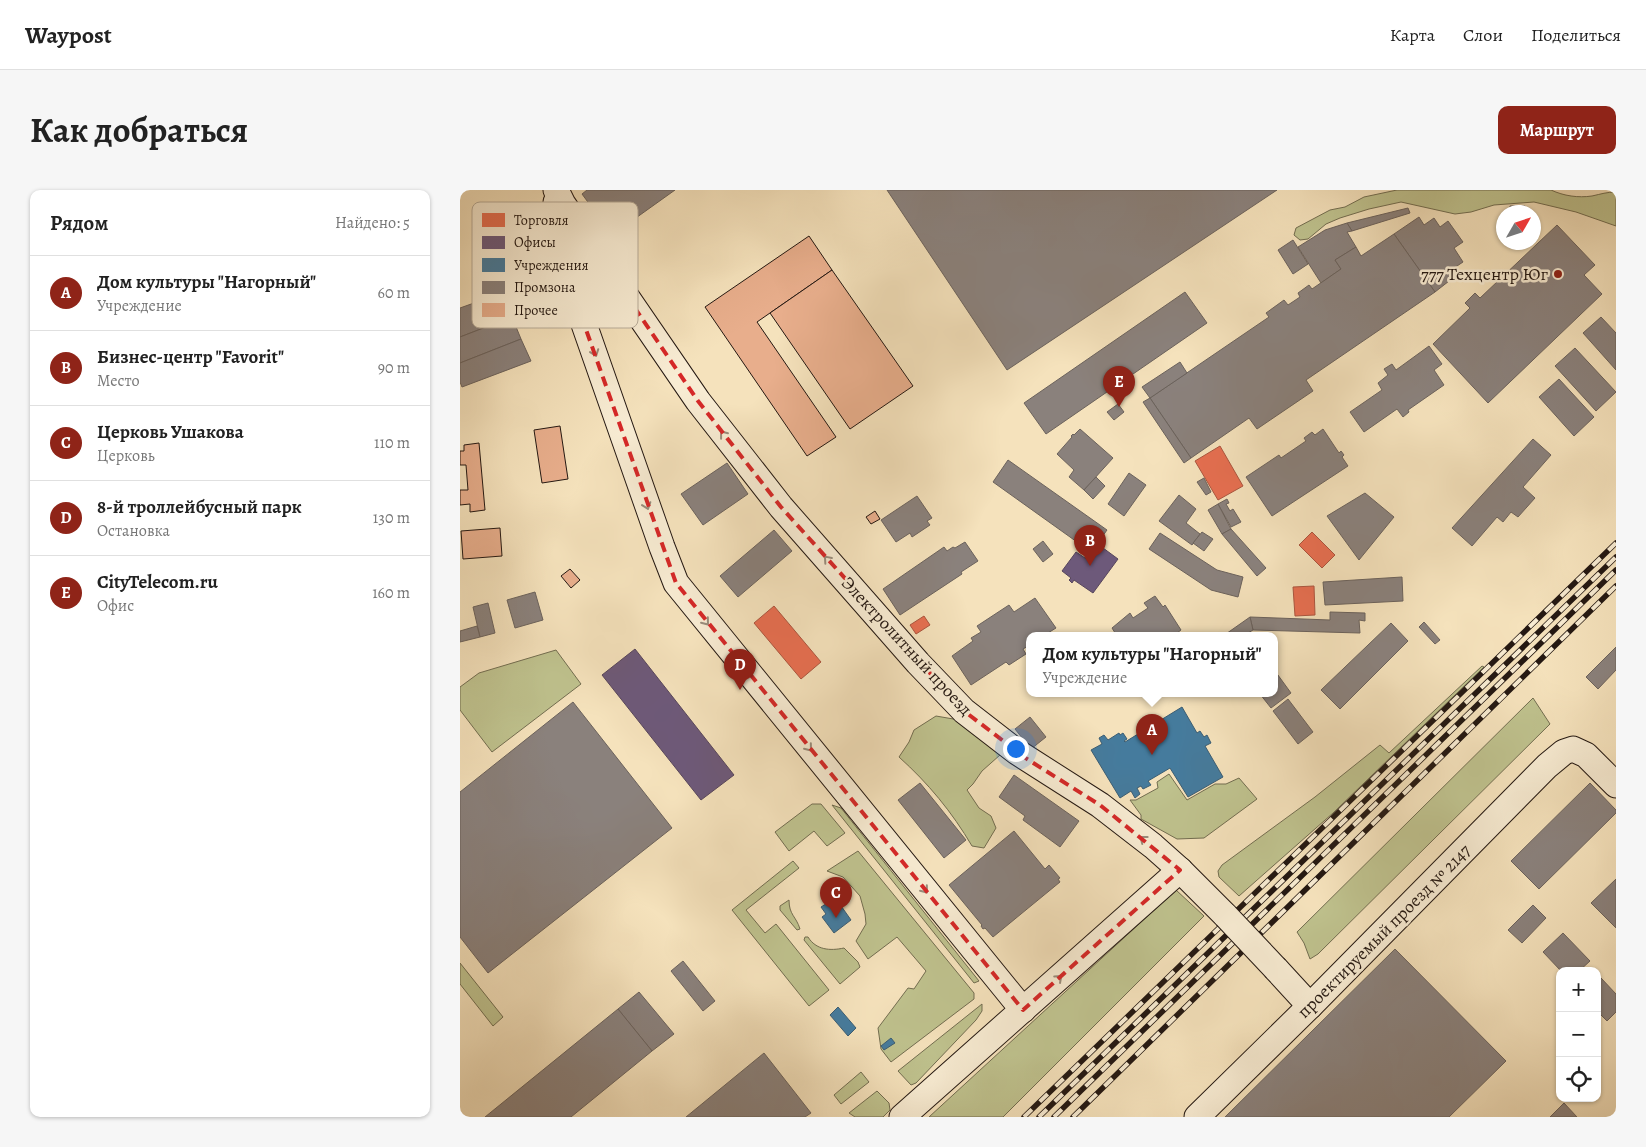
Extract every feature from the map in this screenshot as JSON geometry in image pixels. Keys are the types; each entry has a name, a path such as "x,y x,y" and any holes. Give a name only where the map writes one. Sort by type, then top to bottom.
{"street":[{"name":"Электролитный проезд","path":"554,190 562,202"},
{"name":"Электролитный проезд","path":"638,313 698,401 780,507 964,711 1017,752 1100,805 1153,846 1226,916 1310,1006"},
{"path":"585,328 676,583 1022,1010"},
{"name":"проектируемый проезд № 2147","path":"1196,1117 1310,1006 1547,766 1564,752 1574,749 1586,755 1616,784"},
{"path":"902,1117 1180,870"}],"highlighted area":[{"path":"594,285 617,291 630,301 698,401 781,507 964,711 1027,759 1100,805 1180,870 1023,1010 676,583 578,307 581,296"}],"green space":[{"path":"1397,190 1551,190 1566,195 1582,197 1616,192 1616,226 1576,212 1534,202 1494,205 1471,212 1455,214 1401,202 1340,218 1326,224 1308,239 1300,240 1294,235 1296,228 1330,210 1345,207 1364,197"},
{"path":"556,650 581,684 492,752 460,710 460,687 479,673"},
{"path":"1482,666 1484,667 1333,813 1239,896 1219,877 1218,871 1222,865 1315,797 1380,745 1389,753"},
{"path":"1533,698 1550,724 1318,954 1310,959 1304,943 1297,932"},
{"path":"936,716 959,720 1000,755 982,771 967,790 979,808 991,816 996,828 984,848 972,846 939,798 899,757 914,730"},
{"path":"1169,774 1187,800 1215,784 1226,784 1239,778 1257,799 1204,838 1177,839 1141,819 1141,815 1130,800 1136,800 1158,788 1157,782"},
{"path":"812,804 821,804 845,833 827,846 814,831 789,851 775,832"},
{"path":"832,805 841,808 979,981 974,983"},
{"path":"858,851 974,993 974,999 891,1062 881,1049 878,1028 908,988 914,989 926,971 897,937 868,959 856,941 866,924 860,896 843,877 827,871"},
{"path":"793,861 799,868 746,910 765,933 776,924 829,990 809,1006 732,910"},
{"path":"1176,890 1204,916 1003,1117 929,1117"},
{"path":"789,900 791,912 800,929 797,930 780,910 780,906"},
{"path":"805,937 808,937 819,947 844,948 858,962 860,967 840,984 804,940"},
{"path":"460,963 503,1017 493,1026 460,984"},
{"path":"982,1004 982,1011 976,1020 916,1083 911,1085 898,1071"},
{"path":"861,1072 869,1082 841,1104 834,1095"},
{"path":"877,1091 889,1103 890,1110 883,1117 855,1117 849,1113"}],"building: Торговля":[{"path":"1220,446 1243,486 1218,500 1195,461"},
{"path":"1312,532 1335,555 1322,568 1299,545"},
{"path":"1314,586 1315,615 1295,616 1293,587"},
{"path":"774,606 821,662 801,679 754,623"},
{"path":"924,616 930,625 916,634 910,625"}],"building: Офисы":[{"path":"1099,545 1118,559 1093,593 1074,580 1072,583 1069,580 1071,578 1062,571 1076,552 1088,560"},
{"path":"635,649 734,775 701,800 602,675"}],"building: Учреждения":[{"path":"1182,707 1197,733 1200,731 1204,737 1207,735 1211,743 1205,746 1223,777 1188,797 1170,768 1148,781 1151,785 1143,789 1141,786 1137,788 1140,794 1135,798 1131,791 1120,798 1091,750 1102,744 1099,738 1104,735 1108,740 1119,733 1120,735 1123,733 1127,739 1125,742"},
{"path":"829,902 833,907 839,903 851,920 834,933 822,917 826,914 821,907"},
{"path":"838,1007 856,1028 848,1036 830,1015"},
{"path":"891,1038 895,1043 884,1050 881,1046"}],"building: Промзона":[{"path":"587,190 675,190 638,216 638,202 588,202 582,194"},
{"path":"887,190 1277,190 1007,370"},
{"path":"1408,208 1410,213 1352,231 1347,223"},
{"path":"1419,217 1424,225 1434,218 1440,227 1448,221 1463,242 1454,248 1463,262 1454,268 1458,274 1435,292 1394,234"},
{"path":"1347,223 1352,231 1347,232 1356,247 1335,260 1341,269 1321,283 1298,247 1325,230"},
{"path":"1557,225 1595,265 1584,275 1602,294 1488,403 1433,344 1470,308 1465,303 1475,293 1480,298 1531,250 1541,250 1541,240"},
{"path":"1394,234 1435,292 1306,380 1313,391 1257,429 1249,418 1191,458 1150,398 1269,317 1266,313 1284,300 1288,305 1300,297 1298,293 1309,285 1312,289 1341,269 1335,260 1356,247 1361,256"},
{"path":"1293,240 1308,264 1293,274 1278,250"},
{"path":"1185,292 1207,323 1046,434 1024,403"},
{"path":"472,304 472,328 483,328 460,337 460,308"},
{"path":"1601,317 1616,333 1616,370 1583,333"},
{"path":"483,328 516,328 521,339 460,363 460,337"},
{"path":"521,339 531,361 462,387 460,382 460,363"},
{"path":"1429,346 1442,364 1434,370 1444,385 1408,410 1409,412 1403,417 1397,409 1364,432 1350,412 1382,390 1378,383 1388,375 1384,369 1392,364 1396,370"},
{"path":"1575,348 1616,392 1596,411 1555,366"},
{"path":"1180,362 1187,373 1150,398 1142,387"},
{"path":"1559,379 1594,417 1574,436 1539,397"},
{"path":"1150,398 1191,458 1184,463 1143,402"},
{"path":"1118,404 1124,412 1114,420 1107,412"},
{"path":"1080,429 1113,458 1084,490 1069,477 1074,470 1057,454 1071,436"},
{"path":"1323,429 1339,453 1341,451 1344,455 1342,457 1348,466 1272,516 1246,477 1279,455 1281,458 1306,441 1304,438 1312,432 1315,435"},
{"path":"1533,439 1551,455 1523,487 1535,498 1518,517 1511,512 1503,522 1497,517 1472,546 1452,528"},
{"path":"1008,460 1107,530 1091,552 993,482"},
{"path":"727,463 748,494 703,525 681,494"},
{"path":"1129,473 1146,485 1124,516 1108,504"},
{"path":"1096,477 1105,486 1093,499 1084,490"},
{"path":"1204,478 1211,492 1206,495 1197,482"},
{"path":"1365,493 1394,517 1359,560 1327,516"},
{"path":"1179,495 1196,509 1186,523 1200,534 1192,545 1159,521"},
{"path":"917,496 932,518 927,521 930,525 912,537 910,533 896,542 881,520"},
{"path":"1227,499 1229,503 1226,504 1230,511 1233,509 1241,522 1231,527 1218,504"},
{"path":"1218,504 1231,529 1222,534 1208,510"},
{"path":"1231,529 1266,568 1257,576 1222,534"},
{"path":"774,530 792,551 738,597 720,576"},
{"path":"1202,532 1213,539 1204,551 1193,543"},
{"path":"1160,533 1217,570 1243,577 1238,597 1211,590 1149,549"},
{"path":"1043,541 1053,554 1043,562 1033,549"},
{"path":"965,542 978,561 961,572 962,574 900,615 883,589 944,547 947,551"},
{"path":"1402,577 1403,601 1325,605 1323,582"},
{"path":"535,592 543,620 515,628 507,600"},
{"path":"1155,596 1163,607 1165,605 1181,630 1178,632 1114,632 1112,628 1130,613 1133,618 1148,608 1144,603"},
{"path":"1035,598 1056,628 1050,632 1026,632 1026,647 1023,649 1026,654 1009,665 1006,662 971,685 952,656 973,641 971,638 981,632 977,626 1009,605 1014,612"},
{"path":"488,603 495,633 480,637 473,607"},
{"path":"1330,612 1365,613 1365,621 1359,620 1360,633 1253,630 1250,617 1330,620"},
{"path":"1250,617 1253,630 1250,632 1229,632"},
{"path":"1424,622 1440,640 1435,644 1419,627"},
{"path":"1391,623 1408,641 1340,709 1321,690"},
{"path":"477,626 480,637 460,642 460,631"},
{"path":"1616,647 1616,670 1598,689 1586,677"},
{"path":"1278,675 1291,693 1271,708 1262,697 1278,697"},
{"path":"1288,699 1313,732 1298,744 1273,711"},
{"path":"573,702 672,828 488,973 460,937 460,792"},
{"path":"1030,717 1046,737 1031,749 1015,729"},
{"path":"1014,775 1079,821 1060,847 1023,820 1025,816 999,797"},
{"path":"920,783 966,840 944,858 898,800"},
{"path":"1590,783 1616,810 1616,813 1539,889 1511,861"},
{"path":"1014,831 1045,869 1049,865 1060,878 1058,879 1060,882 993,937 985,928 983,929 982,925 949,885"},
{"path":"1616,879 1616,928 1591,903"},
{"path":"1533,905 1546,918 1522,943 1508,930"},
{"path":"1563,933 1590,961 1583,967 1557,967 1543,952"},
{"path":"1395,949 1506,1061 1449,1117 1225,1117"},
{"path":"683,961 715,1001 703,1011 671,971"},
{"path":"1601,978 1616,994 1616,1012 1607,1021 1601,1015"},
{"path":"639,992 674,1034 652,1051 618,1009"},
{"path":"618,1009 652,1051 571,1117 485,1117"},
{"path":"764,1053 811,1113 805,1117 686,1117"},
{"path":"1564,1103 1577,1117 1550,1117"}],"building: Прочее":[{"path":"809,236 832,270 757,322 836,437 807,456 705,307"},
{"path":"832,270 913,386 850,429 770,313"},
{"path":"560,426 568,479 542,483 534,430"},
{"path":"479,443 485,510 470,512 470,504 460,505 460,490 468,490 466,465 460,465 460,451 464,451 464,445"},
{"path":"875,511 880,519 871,524 866,517"},
{"path":"500,528 502,556 463,559 461,531"},
{"path":"570,569 580,580 571,588 561,576"}],"railway":[{"path":"1024,1117 1616,543"},
{"path":"1039,1117 1616,557"},
{"path":"1054,1117 1616,570"},
{"path":"1073,1117 1616,586"}],"place":[{"name":"777 Техцентр Юг","path":"1558,274"},
{"name":"CityTelecom.ru","path":"1119,407"},
{"name":"Бизнес-центр \"Favorit\"","path":"1090,566"},
{"name":"8-й троллейбусный парк","path":"740,690"},
{"name":"Дом культуры \"Нагорный\"","path":"1152,755"},
{"name":"Церковь Ушакова","path":"836,918"}]}
